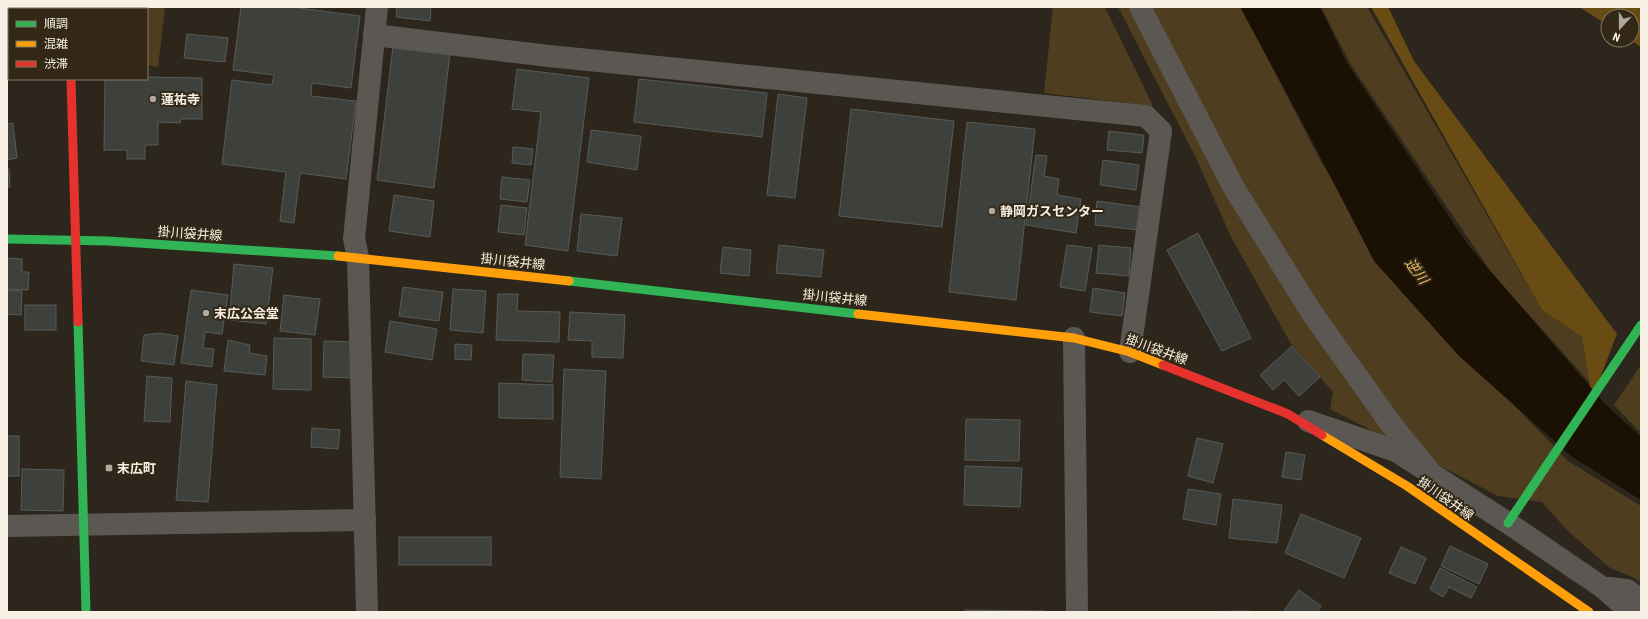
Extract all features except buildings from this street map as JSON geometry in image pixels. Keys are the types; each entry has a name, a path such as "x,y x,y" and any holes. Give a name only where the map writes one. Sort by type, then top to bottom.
{"main road":[{"path":"71,80 86,612"},
{"name":"掛川袋井線","path":"7,239 76,240 358,257 1074,338 1130,352 1288,414 1407,486 1587,611"},
{"path":"1508,523 1641,325"}],"street":[{"path":"367,612 358,257 354,239 377,7"},
{"path":"1140,7 1238,195 1312,313 1391,424 1429,471"},
{"path":"374,35 549,56 1146,116 1161,131 1130,352"},
{"path":"1074,338 1078,612"},
{"path":"1288,414 1396,451 1508,523 1602,587 1631,612"},
{"path":"7,526 365,520"},
{"path":"1602,587 1627,590 1641,600"}],"shaded area":[{"path":"165,7 158,67 148,65 148,8 92,8"},
{"path":"1053,7 1105,7 1153,106 1044,93"},
{"path":"1118,7 1241,7 1318,156 1385,272 1568,461 1641,506 1641,583 1633,577 1610,568 1568,531 1542,502 1498,496 1330,409 1333,392 1290,342 1231,237 1196,158"},
{"path":"1321,7 1367,7 1542,310 1582,337 1590,383 1491,272 1351,65"},
{"path":"1371,7 1388,7 1414,61 1617,334 1592,399 1582,337 1542,310"},
{"path":"1579,7 1641,7 1641,47 1640,8 1600,8 1600,20"},
{"path":"1641,365 1641,433 1614,405"}],"water":[{"name":"逆川","path":"1240,7 1320,7 1347,63 1468,245 1604,403 1641,437 1641,500 1571,456 1459,356 1374,261 1307,131"}],"traffic: fast":[{"path":"7,239 108,241 338,256"},
{"path":"569,281 858,314"},
{"path":"78,322 86,612"},
{"path":"1508,523 1641,325"}],"traffic: slow":[{"path":"338,256 569,281"},
{"path":"858,314 1074,338 1130,352 1163,365"},
{"path":"1322,435 1407,486 1589,612"}],"traffic: jam":[{"path":"71,80 78,322"},
{"path":"1163,365 1288,414 1322,435"}],"place":[{"name":"蓮祐寺","path":"153,99"},
{"name":"静岡ガスセンター","path":"992,211"},
{"name":"末広公会堂","path":"206,313"},
{"name":"末広町","path":"109,468"}]}
